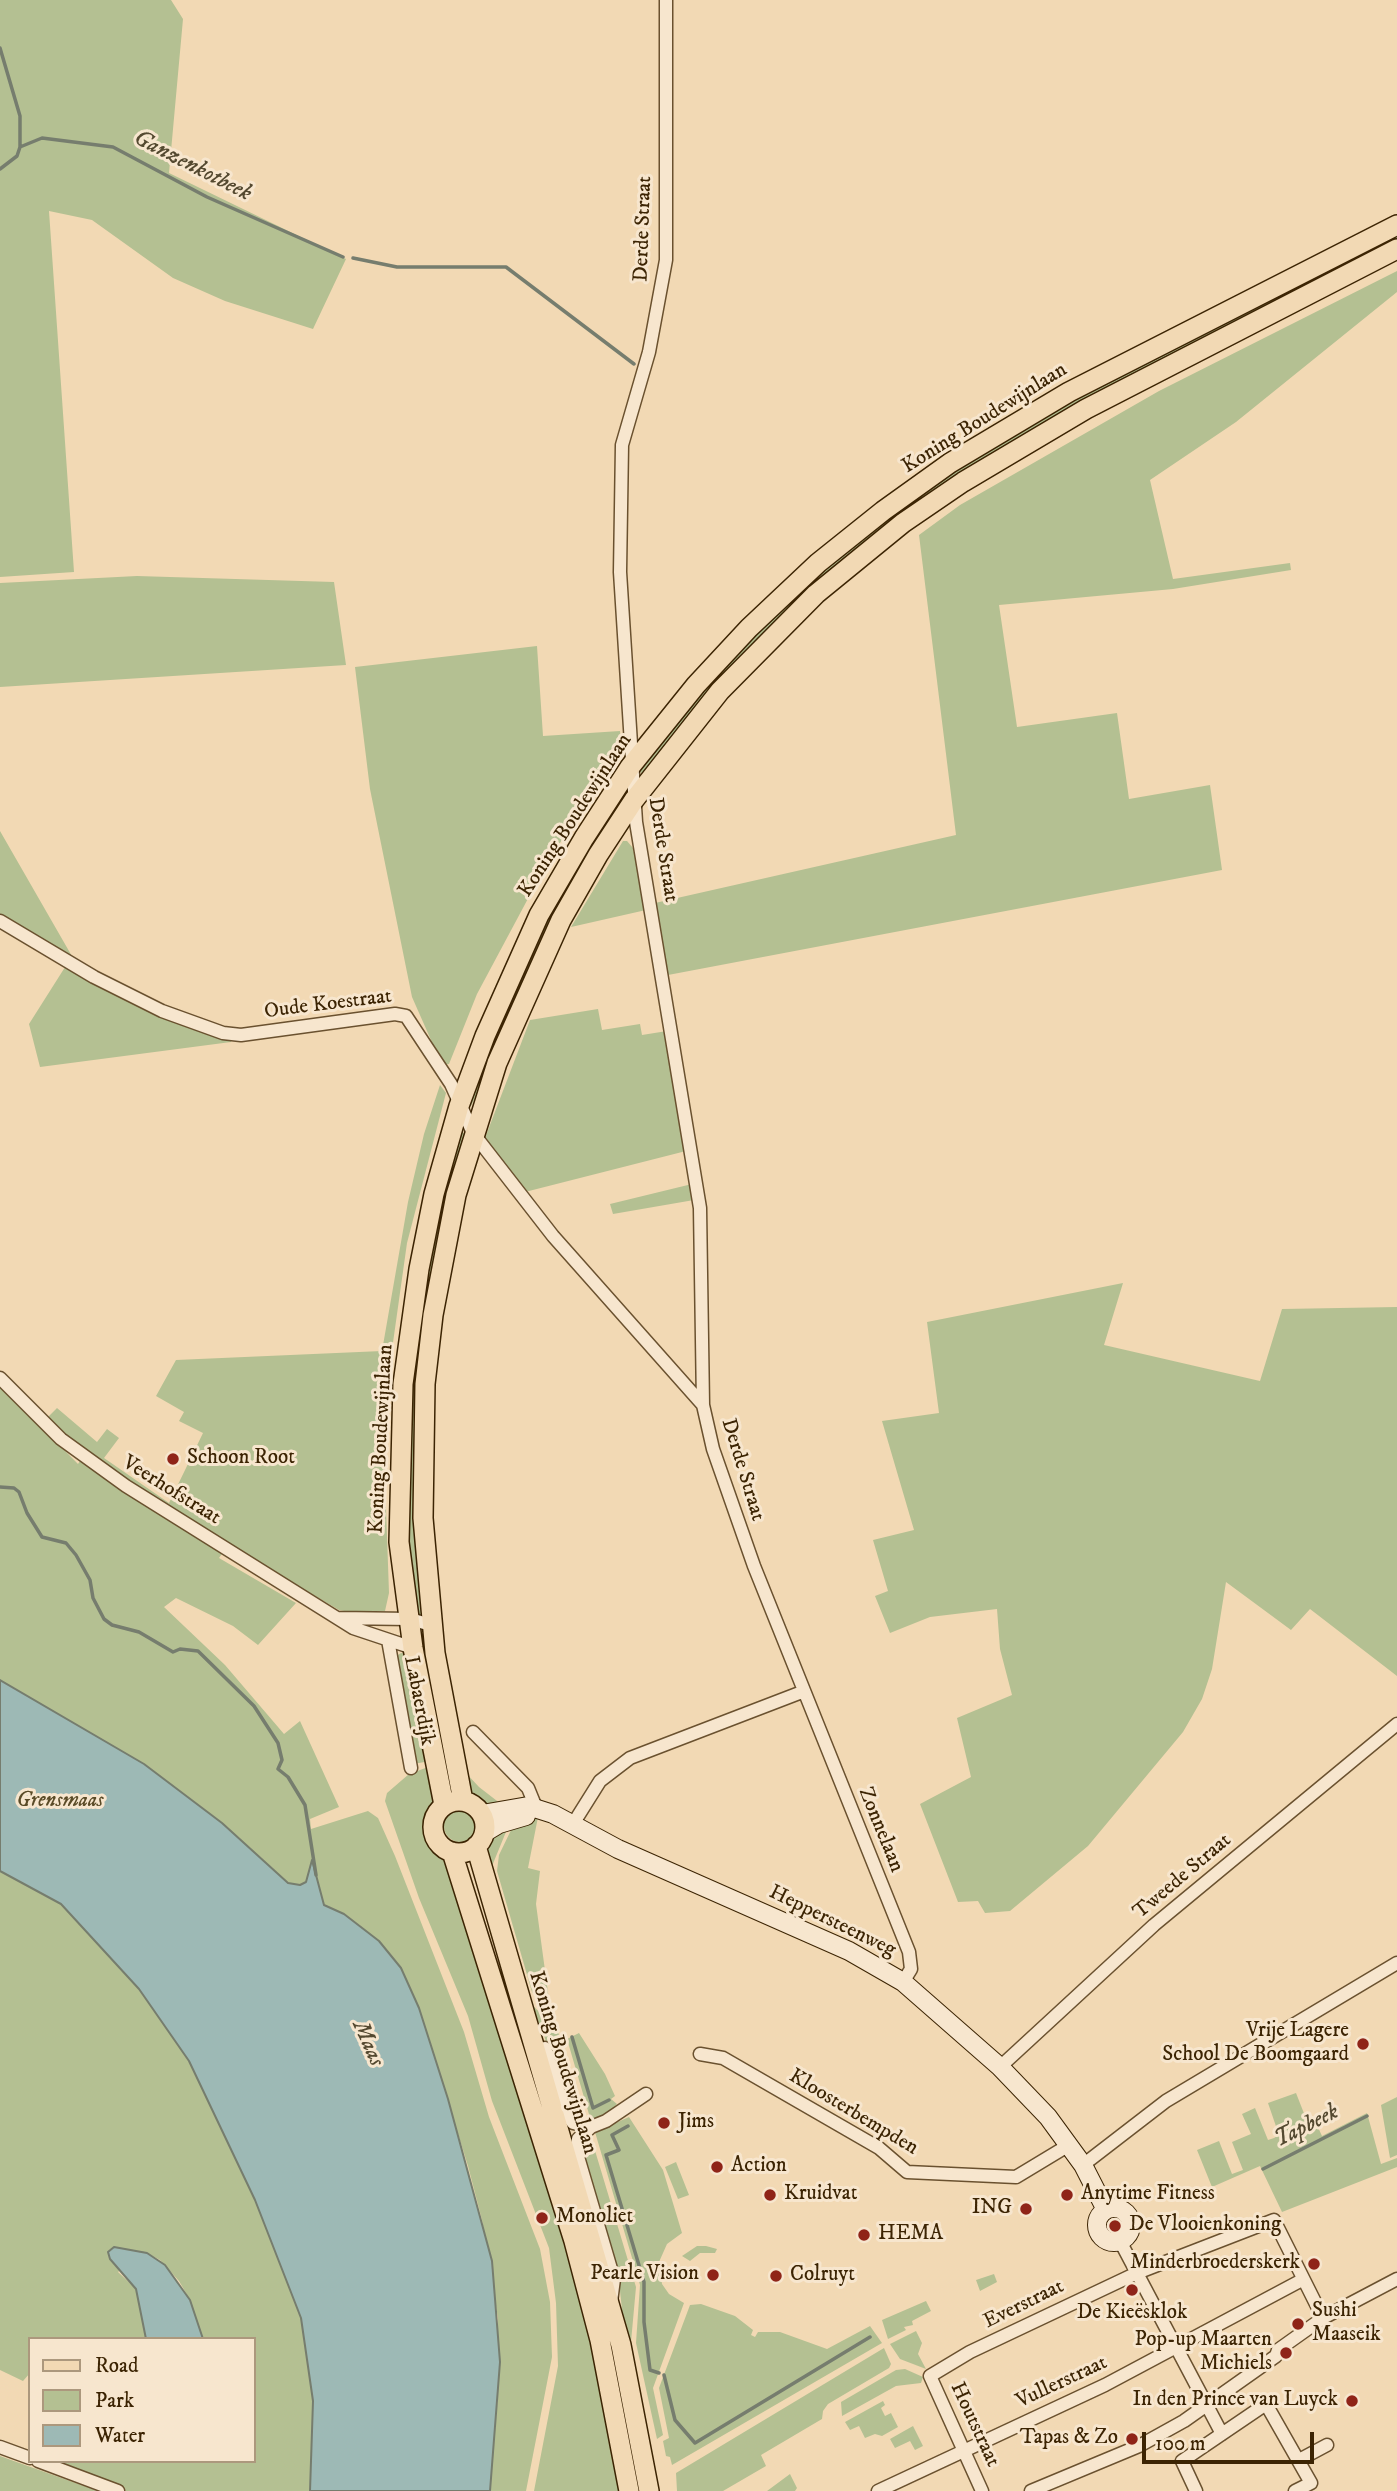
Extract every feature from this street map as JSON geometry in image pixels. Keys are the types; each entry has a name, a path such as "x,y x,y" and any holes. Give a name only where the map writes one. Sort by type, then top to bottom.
{"main road":[{"name":"Koning Boudewijnlaan","path":"453,1803 413,1648 399,1542 403,1384 419,1269 434,1194 459,1106 489,1025 539,915 630,767 696,685 749,628 829,554 950,463 1112,369 1397,225"},
{"name":"Koning Boudewijnlaan","path":"453,1803 431,1625 422,1518 425,1384 444,1251 473,1133 497,1063 528,987 561,920 634,800 681,737 765,643 816,594 903,523 962,482 1086,409 1397,250"},
{"path":"453,1803 471,1803 481,1831 461,1853 452,1852 440,1845 433,1832 435,1817 453,1803"},
{"name":"Koning Boudewijnlaan","path":"481,1831 522,2007 610,2295 649,2491"},
{"name":"Koning Boudewijnlaan","path":"452,1852 586,2289 611,2391 629,2491"}],"street":[{"name":"Derde Straat","path":"666,0 666,260 649,352 622,445 620,572 630,767 700,1208 703,1405 713,1449 754,1566 803,1692"},
{"name":"Oude Koestraat","path":"0,921 94,977 162,1011 223,1034 241,1035 395,1014 406,1016 451,1084 473,1133 553,1236 703,1405"},
{"name":"Veerhofstraat","path":"0,1378 80,1455 353,1628 413,1648"},
{"path":"338,1618 410,1619 431,1625"},
{"name":"Labaerdijk","path":"388,1640 411,1769"},
{"path":"573,1824 600,1781 630,1758 803,1692"},
{"name":"Zonnelaan","path":"803,1692 909,1952 911,1969 903,1982"},
{"name":"Tweede Straat","path":"1000,2067 1154,1925 1397,1724"},
{"path":"473,1732 528,1788 537,1810 481,1831"},
{"name":"Heppersteenweg","path":"537,1810 553,1814 618,1849 849,1951 903,1982 1000,2067 1048,2117 1083,2165 1106,2210 1119,2210 1128,2217 1130,2230 1120,2241"},
{"path":"1083,2165 1157,2107 1397,1963"},
{"path":"522,2007 538,2028 565,2113 610,2295 596,2295 586,2289"},
{"name":"Kloosterbempden","path":"700,2054 723,2058 893,2158 907,2172 1012,2177 1025,2174 1069,2145"},
{"path":"576,2150 578,2139 591,2127 607,2121 646,2094"},
{"path":"565,2113 573,2123 591,2127"},
{"name":"Everstraat","path":"930,2376 970,2352 1137,2273 1274,2220 1302,2280"},
{"path":"1120,2241 1205,2407 1222,2434"},
{"path":"1031,2491 1139,2446 1205,2407 1323,2318 1397,2279"},
{"path":"1302,2280 1323,2318"},
{"name":"Vullerstraat","path":"878,2491 1105,2385 1302,2280"},
{"name":"Houtstraat","path":"930,2376 982,2491"},
{"path":"1196,2491 1182,2461 1266,2403 1311,2483 1295,2491"},
{"path":"1299,2460 1327,2445"},
{"path":"0,2447 28,2457"},
{"path":"43,2463 118,2491"}],"green space":[{"path":"0,0 171,0 183,19 169,173 346,259 313,329 225,301 173,278 92,220 49,211 74,572 0,577"},
{"path":"1397,231 1397,243 893,524 645,773 641,773 639,769 685,709 798,589 937,480 1026,425"},
{"path":"1397,271 1397,292 1236,422 1150,480 1173,579 1290,563 1291,570 1173,589 999,605 1017,727 1117,713 1129,799 1210,785 1222,870 668,975 655,903 956,835 919,535 960,505 1159,391"},
{"path":"137,576 334,582 346,665 0,687 0,583"},
{"path":"537,646 543,736 620,731 621,741 539,878 477,994 449,1064 442,1065 412,997 370,789 355,667"},
{"path":"619,796 625,799 471,1106 468,1104 530,946"},
{"path":"0,831 73,958 0,915"},
{"path":"623,841 627,841 633,848 646,910 571,927"},
{"path":"67,964 232,1037 231,1042 40,1067 29,1024"},
{"path":"598,1009 602,1030 640,1024 642,1035 667,1031 686,1151 525,1192 485,1138 530,1020"},
{"path":"440,1085 446,1093 407,1243 389,1371 385,1479 389,1593 385,1611 355,1613 339,1610 228,1545 219,1558 296,1603 258,1645 233,1626 176,1598 164,1607 225,1665 284,1734 300,1721 339,1807 310,1819 311,1829 368,1811 378,1818 395,1856 464,2032 489,2117 540,2249 550,2302 552,2357 526,2491 490,2491 498,2394 498,2318 482,2220 468,2166 419,2008 410,1990 344,1914 324,1905 312,1863 306,1882 300,1885 288,1883 222,1823 144,1764 0,1680 0,1385 78,1464 86,1452 47,1418 57,1408 97,1442 107,1429 119,1438 104,1458 169,1503 203,1433 179,1421 184,1412 156,1396 176,1360 382,1351 408,1202 424,1134"},
{"path":"460,1130 466,1135 442,1234 421,1616 414,1614 407,1524 407,1428 432,1230"},
{"path":"692,1184 694,1200 613,1214 610,1204"},
{"path":"1123,1283 1104,1345 1260,1381 1282,1309 1397,1307 1397,1676 1310,1609 1291,1630 1226,1582 1212,1669 1202,1699 1183,1732 1088,1846 1010,1911 985,1913 978,1901 958,1902 920,1804 971,1777 957,1718 1012,1695 1000,1649 997,1609 930,1617 890,1633 875,1596 888,1591 873,1540 914,1530 882,1421 939,1413 927,1322"},
{"path":"401,1653 407,1654 430,1761 416,1763 395,1657"},
{"path":"431,1766 435,1804 428,1818 428,1834 433,1846 446,1856 584,2299 624,2491 534,2491 558,2366 556,2303 549,2248 492,2101 468,2016 419,1898 385,1801 387,1793 409,1774"},
{"path":"465,1772 501,1804 484,1805 470,1795"},
{"path":"460,1810 472,1814 476,1826 472,1838 460,1842 448,1838 444,1826 448,1814"},
{"path":"538,1817 528,1868 540,1871 536,1904 549,2000 539,1999 532,1992 497,1871 499,1855 513,1826"},
{"path":"508,1827 492,1866 531,2004 557,2029 586,2121 574,2118 567,2109 542,2029 534,2014 483,1850 489,1838"},
{"path":"0,1864 61,1904 139,1989 189,2061 255,2200 301,2318 313,2401 310,2491 126,2491 58,2466 59,2463 256,2463 256,2337 202,2337 190,2300 179,2281 160,2260 147,2253 140,2253 118,2272 136,2289 146,2337 28,2337 28,2375 23,2381 0,2370"},
{"path":"579,2033 605,2074 615,2096 611,2099 617,2104 605,2116 591,2121 567,2039"},
{"path":"1296,2093 1307,2121 1311,2125 1316,2123 1322,2136 1367,2113 1381,2164 1397,2158 1397,2167 1282,2212 1260,2166 1212,2187 1197,2150 1219,2141 1232,2174 1243,2170 1232,2142 1251,2134 1242,2114 1255,2108 1268,2140 1274,2138 1279,2135 1268,2103"},
{"path":"1397,2097 1397,2155 1390,2158 1381,2105"},
{"path":"629,2117 663,2170 682,2233 667,2244 659,2262 662,2284 669,2294 684,2303 653,2388 663,2435 657,2439 636,2343 640,2285 595,2132"},
{"path":"590,2134 636,2287 631,2342 659,2491 653,2491 625,2337 619,2282 582,2157 582,2144"},
{"path":"676,2162 689,2195 678,2199 665,2167"},
{"path":"697,2246 717,2249 715,2253 700,2253 690,2261 682,2256"},
{"path":"994,2274 997,2282 980,2291 976,2280"},
{"path":"926,2301 931,2311 912,2321 913,2325 904,2327 906,2330 888,2339 882,2320"},
{"path":"701,2304 735,2316 753,2330 751,2335 755,2337 758,2332 780,2332 827,2349 870,2326 882,2343 672,2465 670,2457 666,2456 663,2441 669,2438 659,2388 690,2305"},
{"path":"916,2331 922,2343 918,2354 926,2369 900,2359 890,2344"},
{"path":"884,2348 891,2364 889,2368 828,2404 822,2419 761,2455 766,2466 723,2491 677,2491 676,2473"},
{"path":"905,2369 923,2377 921,2383 896,2386 842,2416 841,2402 896,2370"},
{"path":"883,2401 885,2405 881,2408 885,2416 891,2413 898,2427 882,2436 875,2434 865,2438 859,2426 850,2430 845,2422"},
{"path":"913,2426 923,2446 915,2450 910,2441 895,2448 890,2439"},
{"path":"0,2456 11,2460 98,2491 0,2491"},
{"path":"790,2474 797,2488 795,2491 767,2491"}],"water":[{"name":"Maas","path":"0,1680 144,1764 222,1823 288,1883 300,1885 306,1882 312,1860 324,1905 344,1914 379,1941 401,1968 419,2008 448,2099 492,2261 500,2362 490,2491 310,2491 313,2401 301,2318 255,2200 189,2061 139,1989 61,1904 0,1871"},
{"path":"114,2247 147,2253 165,2265 190,2300 202,2337 146,2337 136,2289 110,2259 108,2252"}],"waterway":[{"path":"0,48 20,116 20,147 17,156 0,169"},
{"name":"Ganzenkotbeek","path":"20,147 42,138 113,147 207,197 343,257"},
{"name":"Ganzenkotbeek","path":"353,258 397,267 506,267 634,364"},
{"path":"0,1487 14,1488 19,1492 27,1513 42,1537 66,1543 76,1555 90,1580 93,1598 104,1619 112,1625 139,1632 173,1652 180,1649 198,1651 254,1706 278,1743 282,1760 278,1769 288,1777 305,1805 316,1875"},
{"path":"572,2037 593,2108 609,2100"},
{"name":"Tapbeek","path":"1263,2169 1367,2116"},
{"path":"628,2126 612,2135 619,2150 606,2155 644,2282 644,2322 650,2370 659,2373"},
{"path":"664,2375 675,2420 695,2443 870,2337"}],"place":[{"name":"Schoon Root","path":"173,1459"},
{"name":"Vrije Lagere School De Boomgaard","path":"1363,2044"},
{"name":"Jims","path":"664,2123"},
{"name":"Action","path":"717,2167"},
{"name":"Kruidvat","path":"770,2195"},
{"name":"Anytime Fitness","path":"1067,2195"},
{"name":"ING","path":"1026,2209"},
{"name":"Monoliet","path":"542,2218"},
{"name":"De Vlooienkoning","path":"1115,2226"},
{"name":"HEMA","path":"864,2235"},
{"name":"Minderbroederskerk","path":"1314,2264"},
{"name":"Pearle Vision","path":"713,2275"},
{"name":"Colruyt","path":"776,2276"},
{"name":"De Kieësklok","path":"1132,2290"},
{"name":"Sushi Maaseik","path":"1298,2324"},
{"name":"Pop-up Maarten Michiels","path":"1286,2353"},
{"name":"In den Prince van Luyck","path":"1352,2401"},
{"name":"Tapas & Zo","path":"1132,2439"}],"park label":[{"name":"Grensmaas","path":"60,1802"}]}
